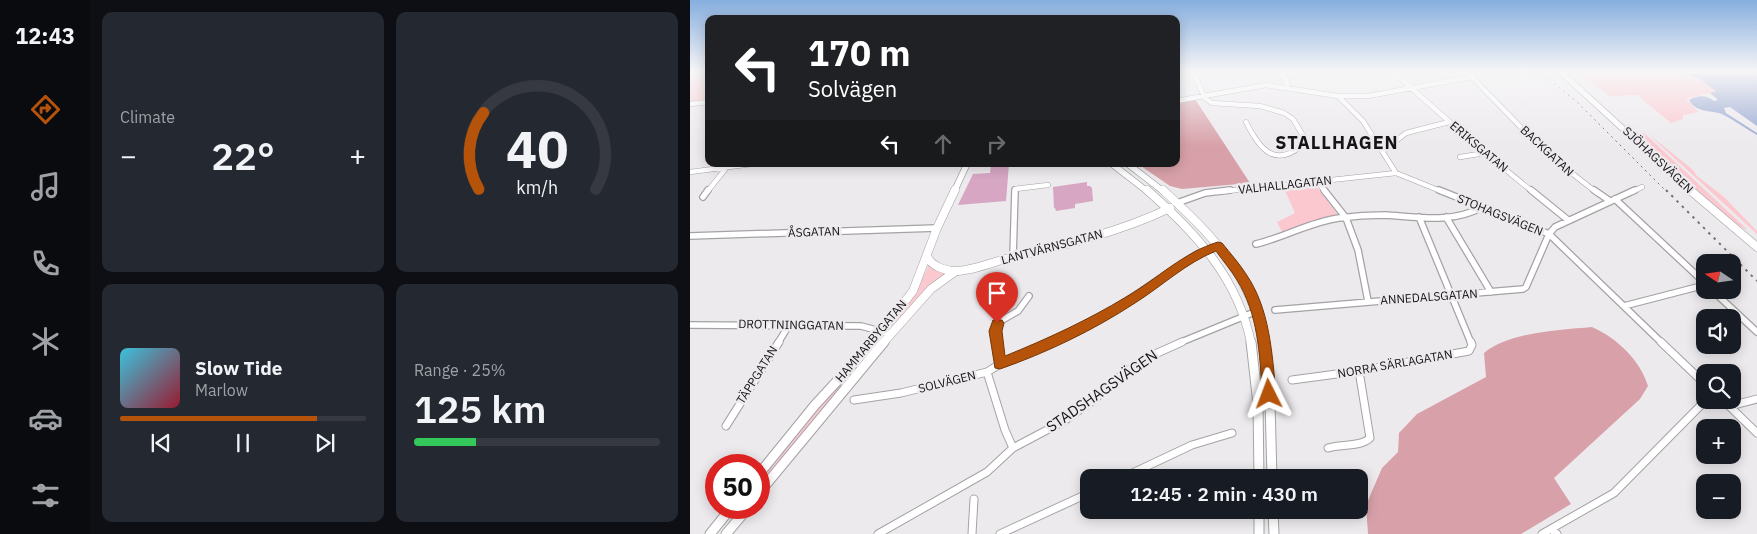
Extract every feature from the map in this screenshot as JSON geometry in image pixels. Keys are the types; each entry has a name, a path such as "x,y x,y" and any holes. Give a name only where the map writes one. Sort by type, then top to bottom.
{"main road":[{"name":"SJÖHAGSVÄGEN","path":"1588,97 1671,174 1757,247"},
{"name":"HAMMARBYGATAN","path":"770,479 886,333 913,291 937,228 966,167"},
{"path":"1116,167 1142,185 1208,250 1232,286 1250,337 1256,372 1259,469"},
{"path":"1132,167 1150,179 1177,203 1218,246 1242,278 1257,311 1265,343 1268,368 1272,469"},
{"name":"LANTVÄRNSGATAN","path":"927,256 929,262 940,268 956,271 1013,258 1136,224 1168,210 1177,203"},
{"name":"HAMMARBYGATAN","path":"770,460 815,405 931,289 956,271"},
{"path":"710,534 722,519"},
{"path":"726,534 739,519"},
{"path":"1259,519 1259,534"},
{"path":"1273,519 1274,534"}],"street":[{"path":"1180,100 1199,97"},
{"path":"1205,97 1212,103 1283,111 1297,124 1303,137 1301,146 1293,152 1283,154 1264,150 1259,146 1246,122"},
{"path":"1339,97 1349,104 1383,151 1396,173"},
{"name":"ERIKSGATAN","path":"1420,97 1485,153 1568,220"},
{"name":"BACKGATAN","path":"1493,97 1546,153 1583,183 1612,200 1696,276"},
{"path":"690,104 705,102"},
{"path":"1383,151 1406,132 1449,122"},
{"path":"1460,157 1485,153"},
{"path":"690,172 727,167"},
{"path":"703,197 727,167"},
{"name":"VALHALLAGATAN","path":"1177,203 1205,193 1396,173"},
{"name":"STOHAGSVÄGEN","path":"1396,173 1549,234 1696,375"},
{"path":"1318,182 1346,218 1358,250 1368,301"},
{"path":"1013,258 1015,189 1048,185"},
{"path":"1549,234 1555,227 1568,220 1642,187"},
{"path":"1256,244 1269,241 1309,225 1346,218 1371,215 1446,217 1472,214 1482,208"},
{"path":"1419,217 1451,296"},
{"path":"1446,217 1492,292"},
{"name":"ÅSGATAN","path":"690,236 937,228"},
{"name":"ANNEDALSGATAN","path":"1275,310 1517,290 1526,287 1549,234"},
{"name":"SOLVÄGEN","path":"854,400 901,393 987,372 1000,364 1092,322 1130,301 1208,250 1218,246"},
{"path":"1624,306 1696,286"},
{"path":"1000,364 997,323 1018,312 1029,296"},
{"name":"NORRA SÄRLAGATAN","path":"1292,380 1359,371 1469,351 1472,345 1451,296"},
{"path":"1722,299 1757,332"},
{"name":"STADSHAGSVÄGEN","path":"878,534 975,480 987,472 1013,448 1064,421 1095,399 1119,377 1144,359 1166,348 1257,311"},
{"name":"DROTTNINGGATAN","path":"690,325 860,326 886,333"},
{"name":"TÄPPGATAN","path":"726,426 789,326"},
{"path":"1328,448 1337,445 1366,442 1370,438 1359,371"},
{"path":"987,372 1005,430 1013,448"},
{"path":"1741,403 1757,399"},
{"path":"1542,534 1554,531 1614,493 1697,409"},
{"path":"1733,409 1757,433"},
{"path":"1141,469 1192,445 1232,433"},
{"path":"1000,534 1080,497"},
{"path":"972,534 974,499"}],"shaded area":[{"path":"690,97 705,97 705,101 690,103"},
{"path":"1639,97 1694,97 1686,99 1699,112 1683,115 1683,119 1671,123"},
{"path":"1195,99 1250,183 1182,189 1170,186 1142,167 1180,167 1180,102"},
{"path":"1644,133 1748,230 1738,226 1638,137"},
{"path":"1647,133 1724,197 1757,231 1757,234"},
{"path":"1316,186 1338,215 1282,232 1277,222 1295,213 1284,188"},
{"path":"929,265 938,271 950,273 893,325 913,297"},
{"path":"1592,327 1610,337 1633,359 1648,386 1640,399 1554,478 1571,504 1521,534 1368,534 1368,500 1382,468 1398,452 1399,433 1417,414 1486,377 1484,353 1495,346 1521,336"},
{"path":"879,342 770,475 770,468 820,406"}],"water":[{"path":"1696,97 1705,97 1714,101 1718,100 1714,97 1757,97 1757,126 1730,107 1724,108 1726,113 1757,133 1757,135 1722,114 1695,107 1689,100"}],"building":[{"path":"991,167 1009,167 1006,201 958,205 973,174 990,173"},
{"path":"1087,182 1087,186 1092,188 1093,201 1075,204 1075,208 1056,211 1054,208 1053,187"}],"railway":[{"path":"1571,97 1667,192"},
{"path":"1666,190 1757,281"}],"district":[{"name":"STALLHAGEN","path":"1337,143"}],"route":[{"path":"997,323 996,331 1000,364 1047,344 1130,301 1197,254 1218,246 1242,278 1257,311 1265,343 1269,394"}]}
